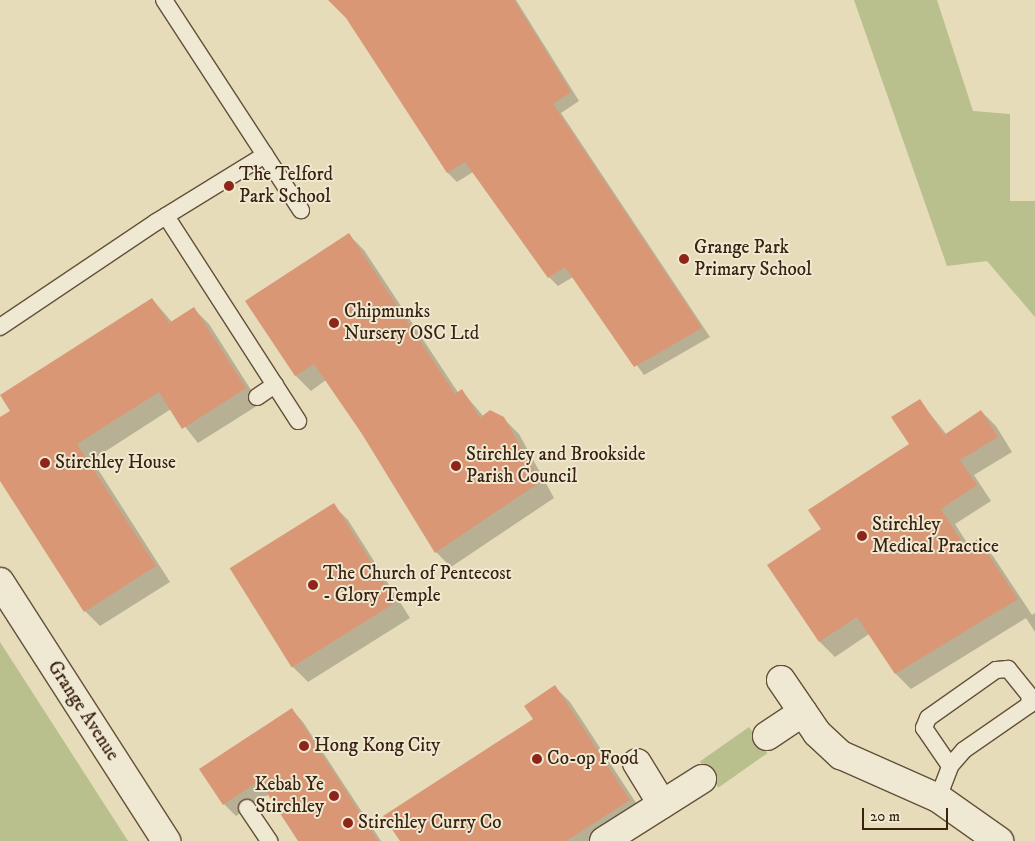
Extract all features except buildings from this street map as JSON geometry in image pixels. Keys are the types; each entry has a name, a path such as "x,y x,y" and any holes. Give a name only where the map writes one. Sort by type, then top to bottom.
{"street":[{"name":"Grange Avenue","path":"0,582 166,841"},
{"path":"781,680 817,733 841,754 938,798 999,841"},
{"path":"767,736 803,712"},
{"path":"637,763 662,804"},
{"path":"604,841 702,779"}],"lane":[{"path":"164,0 301,210"},
{"path":"0,327 166,216 265,155"},
{"path":"166,216 298,421"},
{"path":"257,397 275,384"},
{"path":"938,798 950,766 980,737 1029,705 1030,696 1008,668 996,670 928,718 924,728 950,766"},
{"path":"247,808 269,841"}],"green space":[{"path":"854,0 937,0 973,111 1010,114 1010,201 1035,201 1035,317 987,261 947,266"},
{"path":"0,642 128,841 0,841"},
{"path":"749,727 767,753 718,788 700,761"}],"place":[{"name":"The Telford Park School","path":"229,186"},
{"name":"Grange Park Primary School","path":"684,259"},
{"name":"Chipmunks Nursery OSC Ltd","path":"334,323"},
{"name":"Stirchley House","path":"45,463"},
{"name":"Stirchley and Brookside Parish Council","path":"456,466"},
{"name":"Stirchley Medical Practice","path":"862,536"},
{"name":"The Church of Pentecost - Glory Temple","path":"313,585"},
{"name":"Hong Kong City","path":"304,746"},
{"name":"Co-op Food","path":"537,759"},
{"name":"Kebab Ye Stirchley","path":"334,796"},
{"name":"Stirchley Curry Co","path":"348,823"}]}
